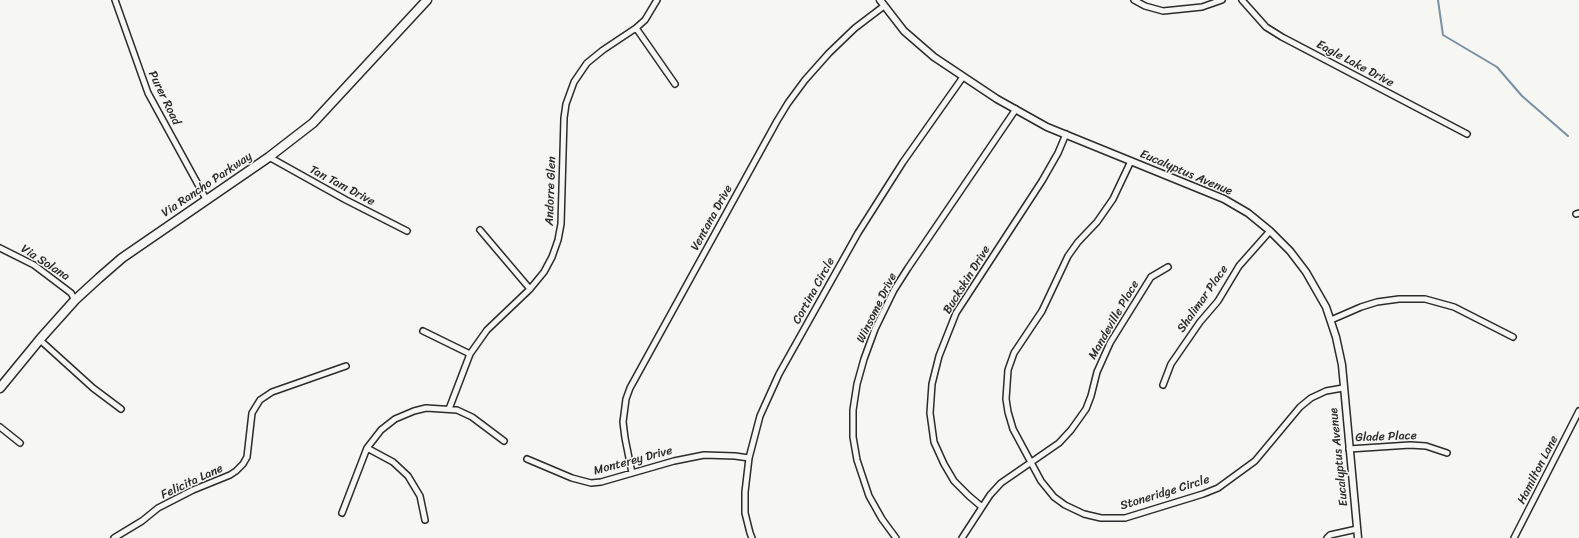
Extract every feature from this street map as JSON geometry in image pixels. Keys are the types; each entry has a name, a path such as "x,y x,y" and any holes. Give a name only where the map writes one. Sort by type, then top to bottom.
{"main road":[{"name":"Via Rancho Parkway","path":"0,388 75,300 122,258 269,157 313,122 427,0"}],"street":[{"name":"Purer Road","path":"114,0 148,93 206,199"},
{"name":"Andorre Glen","path":"449,409 470,354 487,330 530,289 544,272 552,257 558,240 561,224 564,118 566,104 574,82 587,63 645,20 657,0"},
{"path":"1134,0 1145,6 1163,11 1202,7 1222,0"},
{"name":"Eagle Lake Drive","path":"1242,0 1266,27 1282,37 1467,134"},
{"name":"Eucalyptus Avenue","path":"882,3 904,31 934,58 997,99 1048,127 1088,145 1224,199 1248,214 1270,231 1290,251 1306,272 1326,307 1336,337 1342,365 1358,538"},
{"name":"Ventana Drive","path":"632,472 623,422 626,399 630,388 788,103 805,80 829,53 882,3"},
{"path":"636,28 675,84"},
{"name":"Cortina Circle","path":"752,538 745,513 745,492 749,458 760,416 779,374 858,233 903,162 962,77"},
{"name":"Winsome Drive","path":"896,538 882,519 869,496 857,460 853,437 853,410 857,384 875,329 894,290 1016,109"},
{"name":"Buckskin Drive","path":"982,507 954,481 934,442 930,413 932,384 939,356 956,313 1042,181 1058,153 1066,134"},
{"name":"Tan Tam Drive","path":"269,157 346,200 407,231"},
{"name":"Stoneridge Circle","path":"1131,161 1113,199 1097,222 1078,242 1068,256 1042,311 1014,353 1008,370 1006,400 1013,429 1041,481 1054,496 1065,505 1084,514 1097,518 1125,518 1203,494 1218,488 1255,461 1300,407 1311,398 1326,391 1343,388"},
{"path":"480,230 530,289"},
{"name":"Shalimar Place","path":"1163,385 1171,364 1200,322 1218,301 1239,266 1270,231"},
{"name":"Via Solana","path":"0,248 34,266 67,290 75,300"},
{"name":"Mandeville Place","path":"962,538 990,494 1001,483 1059,442 1071,430 1086,409 1097,372 1110,343 1151,277 1168,267"},
{"path":"1331,320 1377,302 1399,299 1424,299 1454,307 1513,337"},
{"path":"423,331 470,354"},
{"path":"40,340 93,388 121,409"},
{"name":"Felicita Lane","path":"114,538 142,521 158,508 193,490 230,475 236,471 247,457 252,412 260,400 272,392 346,366"},
{"path":"342,513 368,448 381,430 395,419 426,408 457,410 472,417 504,441"},
{"name":"Hamilton Lane","path":"1514,538 1579,411"},
{"path":"0,427 20,443"},
{"name":"Glade Place","path":"1349,449 1410,445 1426,446 1447,453"},
{"path":"368,448 393,462 408,476 420,496 425,520"},
{"name":"Monterey Drive","path":"527,459 572,478 591,483 601,482 674,460 704,456 735,456 749,458"},
{"path":"1327,538 1357,529"}],"waterway":[{"path":"1438,0 1443,35 1497,67 1522,96 1568,136"}]}
